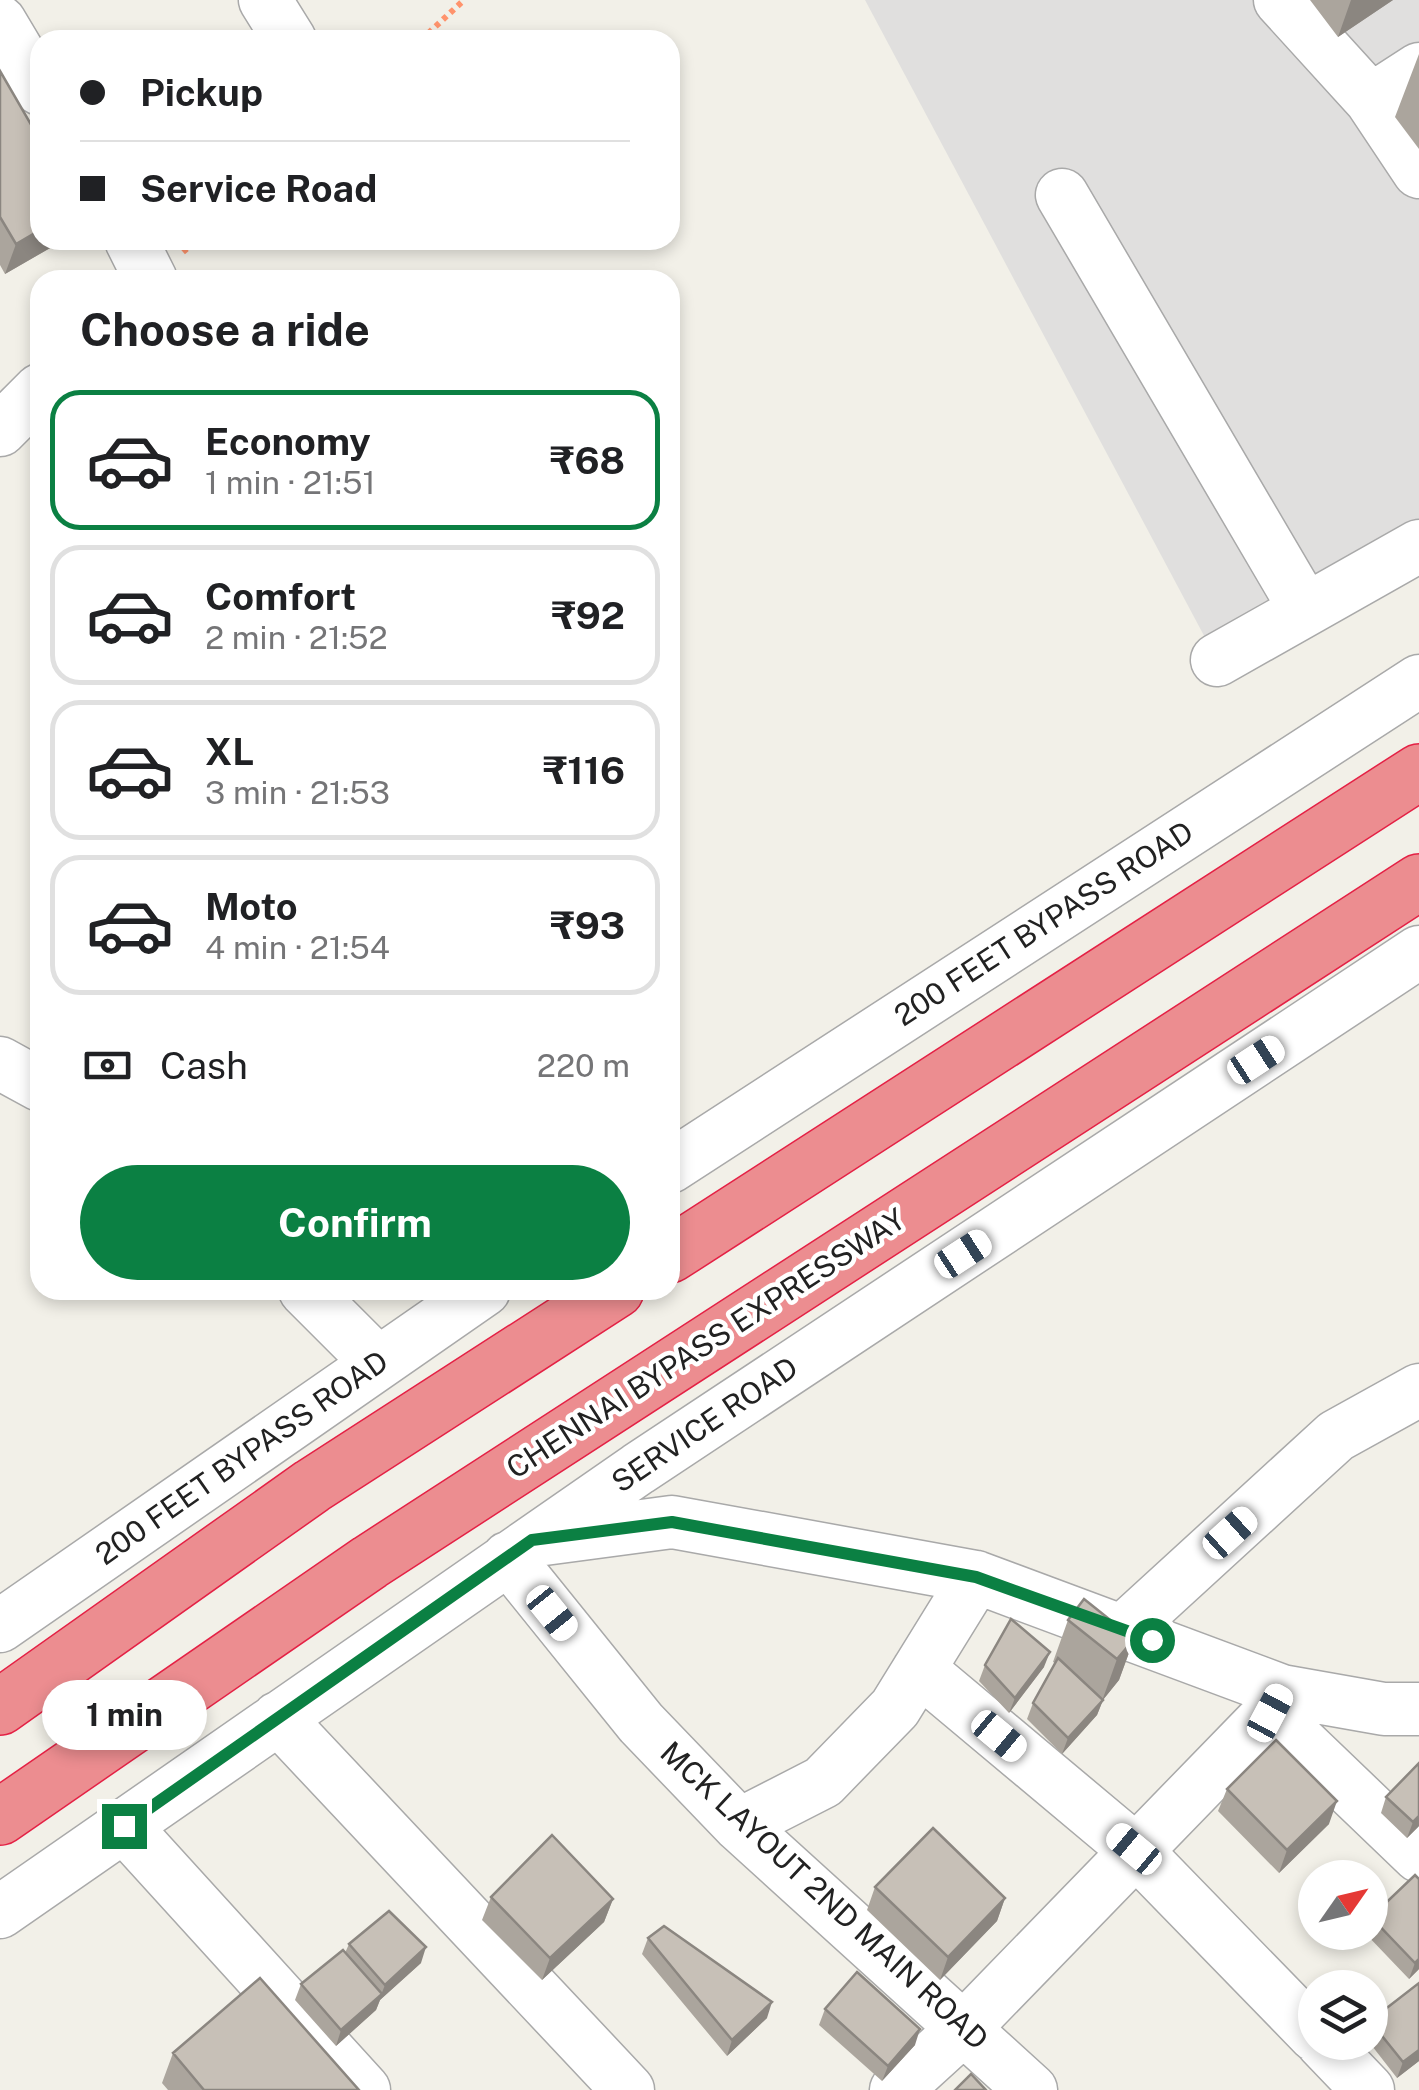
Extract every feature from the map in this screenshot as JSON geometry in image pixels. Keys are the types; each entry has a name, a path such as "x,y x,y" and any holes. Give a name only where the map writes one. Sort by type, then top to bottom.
{"highway":[{"path":"680,1249 1419,772"},
{"name":"CHENNAI BYPASS EXPRESSWAY","path":"0,1817 370,1562 1419,882"},
{"path":"0,1706 312,1486 600,1300"}],"street":[{"path":"265,0 284,30"},
{"path":"1280,0 1370,100 1419,172"},
{"path":"0,22 30,72"},
{"path":"1370,100 1419,69"},
{"path":"1062,195 1305,609"},
{"path":"0,430 30,400"},
{"path":"1217,660 1419,546"},
{"name":"200 FEET BYPASS ROAD","path":"680,1161 1419,681"},
{"name":"SERVICE ROAD","path":"0,1912 520,1549 1419,952"},
{"path":"0,1064 30,1080"},
{"path":"315,1300 365,1350 372,1367"},
{"name":"200 FEET BYPASS ROAD","path":"3,1616 469,1300"},
{"path":"1124,1630 1336,1436 1419,1390"},
{"path":"520,1549 672,1522 976,1577 1124,1630 1276,1702 1419,1709"},
{"name":"MCK LAYOUT 2ND MAIN ROAD","path":"520,1549 642,1723 739,1825 1031,2090"},
{"path":"739,1825 822,1782 895,1708 976,1577"},
{"path":"918,1669 1134,1849 1298,2018"},
{"path":"896,2090 964,2029 1276,1702"},
{"path":"1276,1702 1419,1856"},
{"path":"278,1718 628,2090"},
{"path":"124,1826 364,2090"},
{"path":"1339,2060 1368,2090"}],"path":[{"path":"432,30 464,0"}],"shaded area":[{"path":"865,0 1419,0 1419,567 1217,660"}],"building":[{"path":"0,71 30,123 30,236 16,244 0,217"},
{"path":"1084,1599 1134,1639 1117,1659 1068,1620"},
{"path":"1011,1619 1050,1652 1015,1698 985,1665"},
{"path":"1058,1658 1103,1700 1068,1738 1033,1703"},
{"path":"1276,1740 1337,1801 1287,1850 1227,1789"},
{"path":"1419,1763 1419,1816 1413,1822 1386,1797"},
{"path":"933,1828 1005,1898 948,1957 875,1887"},
{"path":"552,1835 613,1899 550,1958 491,1897"},
{"path":"1415,1875 1419,1879 1419,1959 1415,1963 1388,1935 1388,1901"},
{"path":"389,1911 426,1947 385,1985 349,1944"},
{"path":"664,1926 772,2002 732,2040 648,1938"},
{"path":"343,1950 382,1994 341,2030 301,1984"},
{"path":"857,1972 920,2029 888,2066 825,2009"},
{"path":"260,1978 359,2090 204,2090 173,2053"},
{"path":"1419,1983 1419,2050 1403,2062 1388,2043 1388,2007"},
{"path":"971,2074 986,2090 955,2090"}],"route":[{"path":"124,1826 532,1540 672,1522 976,1577 1152,1640"}]}
